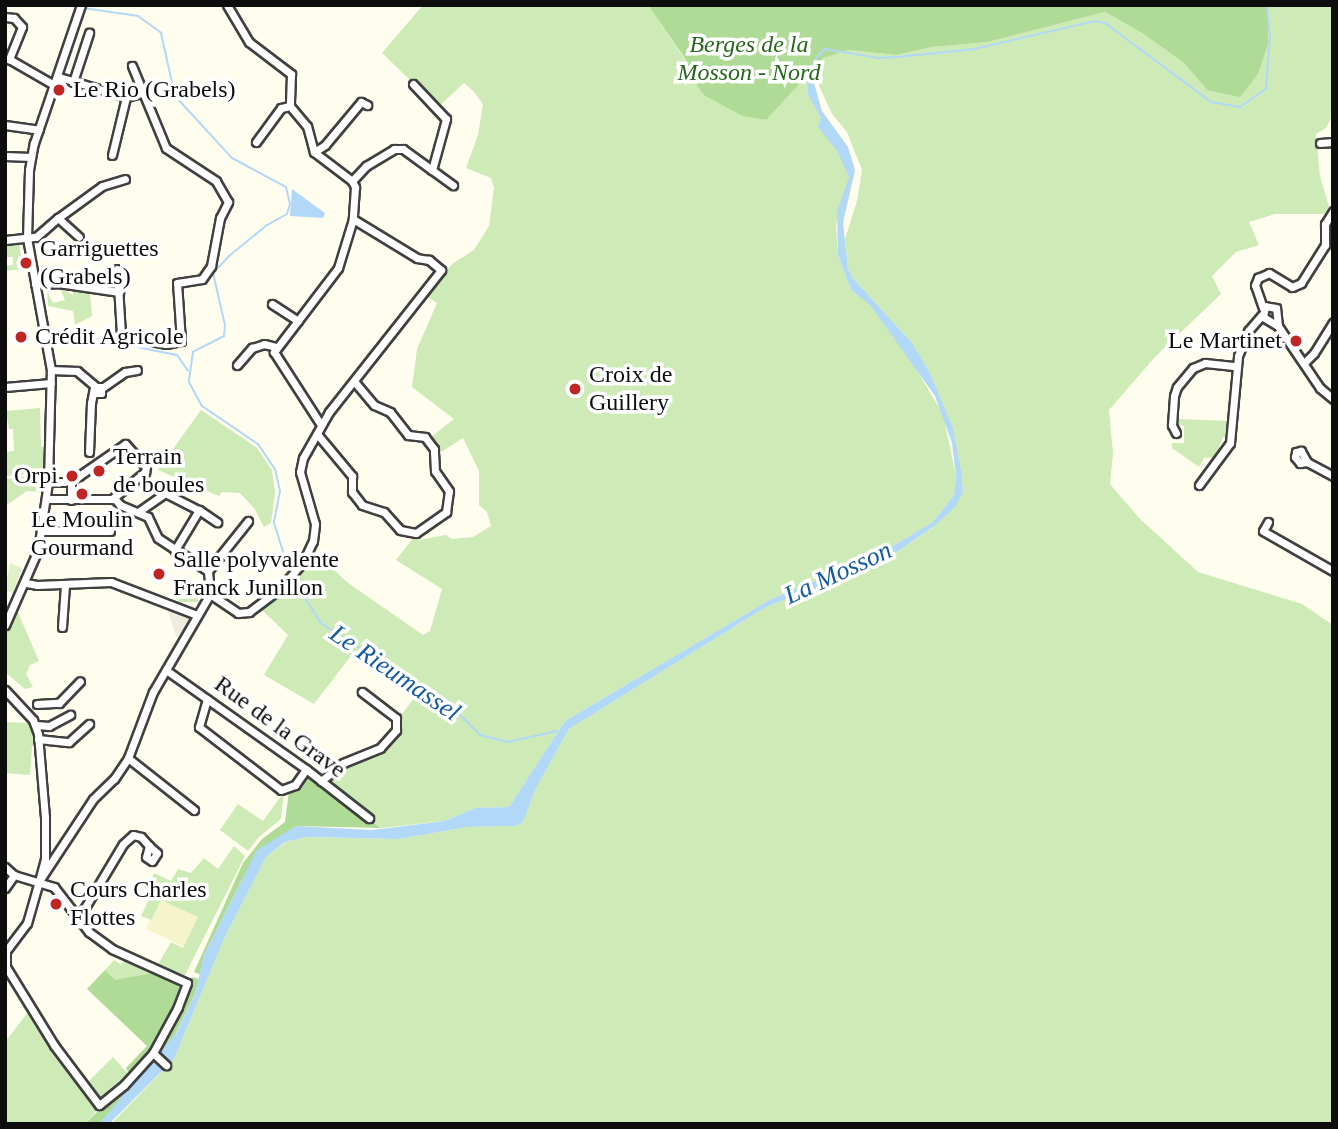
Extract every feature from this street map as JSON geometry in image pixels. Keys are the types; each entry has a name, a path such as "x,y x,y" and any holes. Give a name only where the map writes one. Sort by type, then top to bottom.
{"street":[{"path":"227,5 249,42 291,74 290,106 307,126 314,152 352,181 355,195 353,219 338,268 274,352 321,425"},
{"path":"5,625 9,610 26,583 42,531 48,482 51,370 27,238 31,157 80,9"},
{"path":"5,17 15,18 22,27 9,59 55,86"},
{"path":"73,82 89,33"},
{"path":"117,269 121,335 166,344 181,341 177,283 202,279 211,266 220,218 228,201 216,181 166,148 132,66"},
{"path":"59,77 125,97 141,93"},
{"path":"413,83 446,119 432,170"},
{"path":"112,155 125,97"},
{"path":"314,152 325,145 361,102 367,105"},
{"path":"256,142 281,108 290,106"},
{"path":"5,125 39,130"},
{"path":"1320,143 1333,142"},
{"path":"352,181 366,166 394,149 403,149 453,185"},
{"path":"5,156 31,157"},
{"path":"5,240 36,237 102,186 125,180"},
{"path":"1333,211 1325,223 1325,245 1301,283 1292,287 1274,273 1264,274 1255,285 1267,315 1320,388 1333,399"},
{"path":"58,218 79,237"},
{"path":"210,594 244,613 263,603 291,576 309,551 315,533 314,515 300,467 321,425 441,270 429,260 406,252 353,219"},
{"path":"35,284 58,283 119,292"},
{"path":"272,304 298,321"},
{"path":"1199,485 1230,443 1236,366 1248,331 1267,315"},
{"path":"1304,363 1314,353 1333,323"},
{"path":"237,365 252,348 264,344 276,347"},
{"path":"1175,433 1172,425 1174,396 1177,387 1193,368 1205,363 1236,366"},
{"path":"51,370 77,371 98,389"},
{"path":"89,452 91,403 98,389 125,372 137,370"},
{"path":"317,434 352,476 352,492 362,505 384,512 400,530 416,533 446,512 449,491 436,474 435,449 425,437 408,435 390,412 374,405 355,382"},
{"path":"5,387 51,383"},
{"path":"47,499 114,498 145,472 146,467 125,444 71,479 48,482"},
{"path":"1307,462 1333,476"},
{"path":"71,479 71,500"},
{"path":"138,512 165,493 217,522"},
{"path":"114,498 120,505 150,519 158,538 208,571"},
{"path":"175,550 199,510"},
{"path":"39,881 93,799 114,779 128,758 153,692 210,594 208,571 248,522"},
{"path":"1268,522 1263,531 1333,571"},
{"path":"42,531 110,531"},
{"path":"26,583 65,585 111,582 197,615"},
{"path":"62,627 65,585"},
{"name":"Rue de la Grave","path":"166,670 306,769 369,818"},
{"path":"37,704 59,703 80,681"},
{"path":"5,690 33,720 38,739 44,794 45,859 39,881 22,929 6,950 6,967 54,1045 99,1105 124,1085 154,1054 187,983 112,949 78,919 54,887 39,881 14,875 5,867"},
{"path":"321,781 343,764 380,748 396,730 396,718 362,692"},
{"path":"207,698 199,727 281,790 295,785 306,769"},
{"path":"36,725 49,726 70,715"},
{"path":"38,739 69,743 89,724"},
{"path":"128,758 194,810"},
{"path":"78,919 123,844 133,835 141,837 149,846"},
{"path":"5,888 14,875"},
{"path":"154,1054 166,1065"}],"green space":[{"path":"423,5 648,5 682,55 705,96 742,116 765,120 807,73 812,99 848,169 849,177 836,225 838,255 851,290 874,307 904,349 943,414 956,476 954,495 933,522 876,556 771,599 565,721 509,807 475,808 445,821 381,828 321,777 334,765 379,745 417,694 354,652 314,704 264,675 288,635 261,609 319,556 348,583 423,635 430,631 442,589 396,560 414,537 419,540 446,535 452,539 473,537 491,526 487,512 479,505 479,471 463,438 441,452 431,437 454,419 412,387 417,349 437,303 426,296 452,264 474,250 489,226 494,188 491,178 466,168 478,135 483,104 474,92 464,83 438,107 382,53"},
{"name":"Berges de la Mosson - Nord","path":"648,5 1268,5 1268,44 1258,74 1240,97 1207,90 1184,63 1142,33 1105,12 988,42 932,47 896,55 849,50 823,58 766,120 742,116 705,96 684,57"},
{"path":"1268,5 1333,5 1333,114 1326,128 1316,134 1320,176 1329,207 1324,214 1275,214 1249,222 1259,245 1236,252 1212,276 1221,294 1155,357 1109,410 1113,453 1110,484 1139,518 1198,572 1302,604 1333,625 1333,1124 111,1124 174,1059 224,939 266,857 286,842 307,837 399,839 467,827 516,826 523,822 536,788 569,729 766,607 884,561 932,528 963,492 953,428 931,375 913,344 852,277 848,268 845,239 857,201 862,170 847,132 832,114 819,86 818,72 807,73 823,57 850,50 896,55 932,47 988,42 1105,12 1142,33 1184,63 1207,90 1268,44"},
{"path":"5,243 19,243 23,269 5,271 5,266 13,265 13,257 5,257"},
{"path":"47,287 51,287 49,296 53,303 65,300 60,288 73,295 73,291 90,293 92,316 75,325 73,311 48,306"},
{"path":"40,408 41,447 45,447 44,472 5,476 5,452 14,451 13,429 9,429 6,411"},
{"path":"201,410 256,447 272,470 275,493 271,523 264,527 254,508 240,493 222,492 219,496 158,470"},
{"path":"1177,419 1228,421 1226,437 1223,437 1219,447 1223,449 1218,457 1204,458 1199,467 1172,448 1172,443 1184,443 1184,426 1178,424"},
{"path":"44,474 42,492 27,491 5,506 5,479"},
{"path":"10,563 22,568 13,593 5,590"},
{"path":"191,581 202,587 197,602 178,602 179,599 187,598 186,586"},
{"path":"17,610 39,661 30,665 26,674 33,687 25,689 5,672 5,635"},
{"path":"5,722 31,723 36,745 32,746 30,775 5,773"},
{"path":"307,773 381,828 296,826 244,876 204,955 202,975 194,972 243,863 262,839 285,822 289,791 296,788"},
{"path":"284,792 281,819 259,837 248,851 220,830 238,804 263,821"},
{"path":"234,846 245,856 185,975 156,968 171,942 183,948 198,917 161,900 151,920 141,916 152,893 148,888 154,873 171,881 178,869 191,873 204,858 218,869"},
{"path":"160,899 198,917 184,947 146,929"},
{"path":"125,959 153,973 115,981 105,970 114,960 121,965"},
{"path":"105,970 115,980 153,973 171,978 179,987 178,1003 151,1050 130,1076 126,1068 147,1046 87,989"},
{"path":"192,977 199,979 195,994 176,1033 160,1056 156,1053 176,1021"},
{"path":"29,1011 99,1108 85,1124 5,1124 5,1042"},
{"path":"153,1056 156,1060 99,1124 85,1124"},
{"path":"113,1057 130,1076 100,1101 86,1084"}],"shaded area":[{"path":"167,609 187,615 190,620 177,638"}],"water":[{"path":"818,72 814,83 822,111 848,147 855,170 843,223 848,268 852,277 913,344 931,375 953,428 963,492 956,506 933,527 884,561 766,607 569,729 536,788 523,822 516,826 467,827 399,839 307,837 285,842 266,857 224,939 174,1059 109,1124 99,1124 177,1032 195,994 204,955 257,850 296,826 372,830 445,821 475,808 509,807 565,721 771,599 876,556 933,522 954,495 956,476 952,443 935,396 870,305 851,290 838,255 837,212 849,177 837,151 818,127 821,118 808,95 807,73"},
{"path":"292,189 325,213 323,218 290,216"}],"waterway":[{"name":"Le Rieumassel","path":"65,5 77,7"},
{"name":"La Mosson","path":"810,75 816,58 825,49 878,58 897,57 974,49 1095,21 1105,23 1211,102 1240,107 1266,89 1270,36 1267,5"},
{"name":"Le Rieumassel","path":"83,8 138,16 161,33 175,96 232,158 286,187 290,204 287,214 267,225 213,273 225,325 224,336 193,352 189,382 202,406 258,444 275,469 280,491 274,523 290,574"},
{"path":"53,330 177,355 188,371"},
{"name":"Le Rieumassel","path":"293,579 321,623 452,707 480,735 508,742 557,731"}],"place":[{"name":"Le Rio (Grabels)","path":"59,90"},
{"name":"Garriguettes (Grabels)","path":"26,263"},
{"name":"Crédit Agricole","path":"21,337"},
{"name":"Le Martinet","path":"1296,341"},
{"name":"Croix de Guillery","path":"575,389"},
{"name":"Terrain de boules","path":"99,471"},
{"name":"Orpi","path":"72,476"},
{"name":"Le Moulin Gourmand","path":"82,494"},
{"name":"Salle polyvalente Franck Junillon","path":"159,574"},
{"name":"Cours Charles Flottes","path":"56,904"}]}
